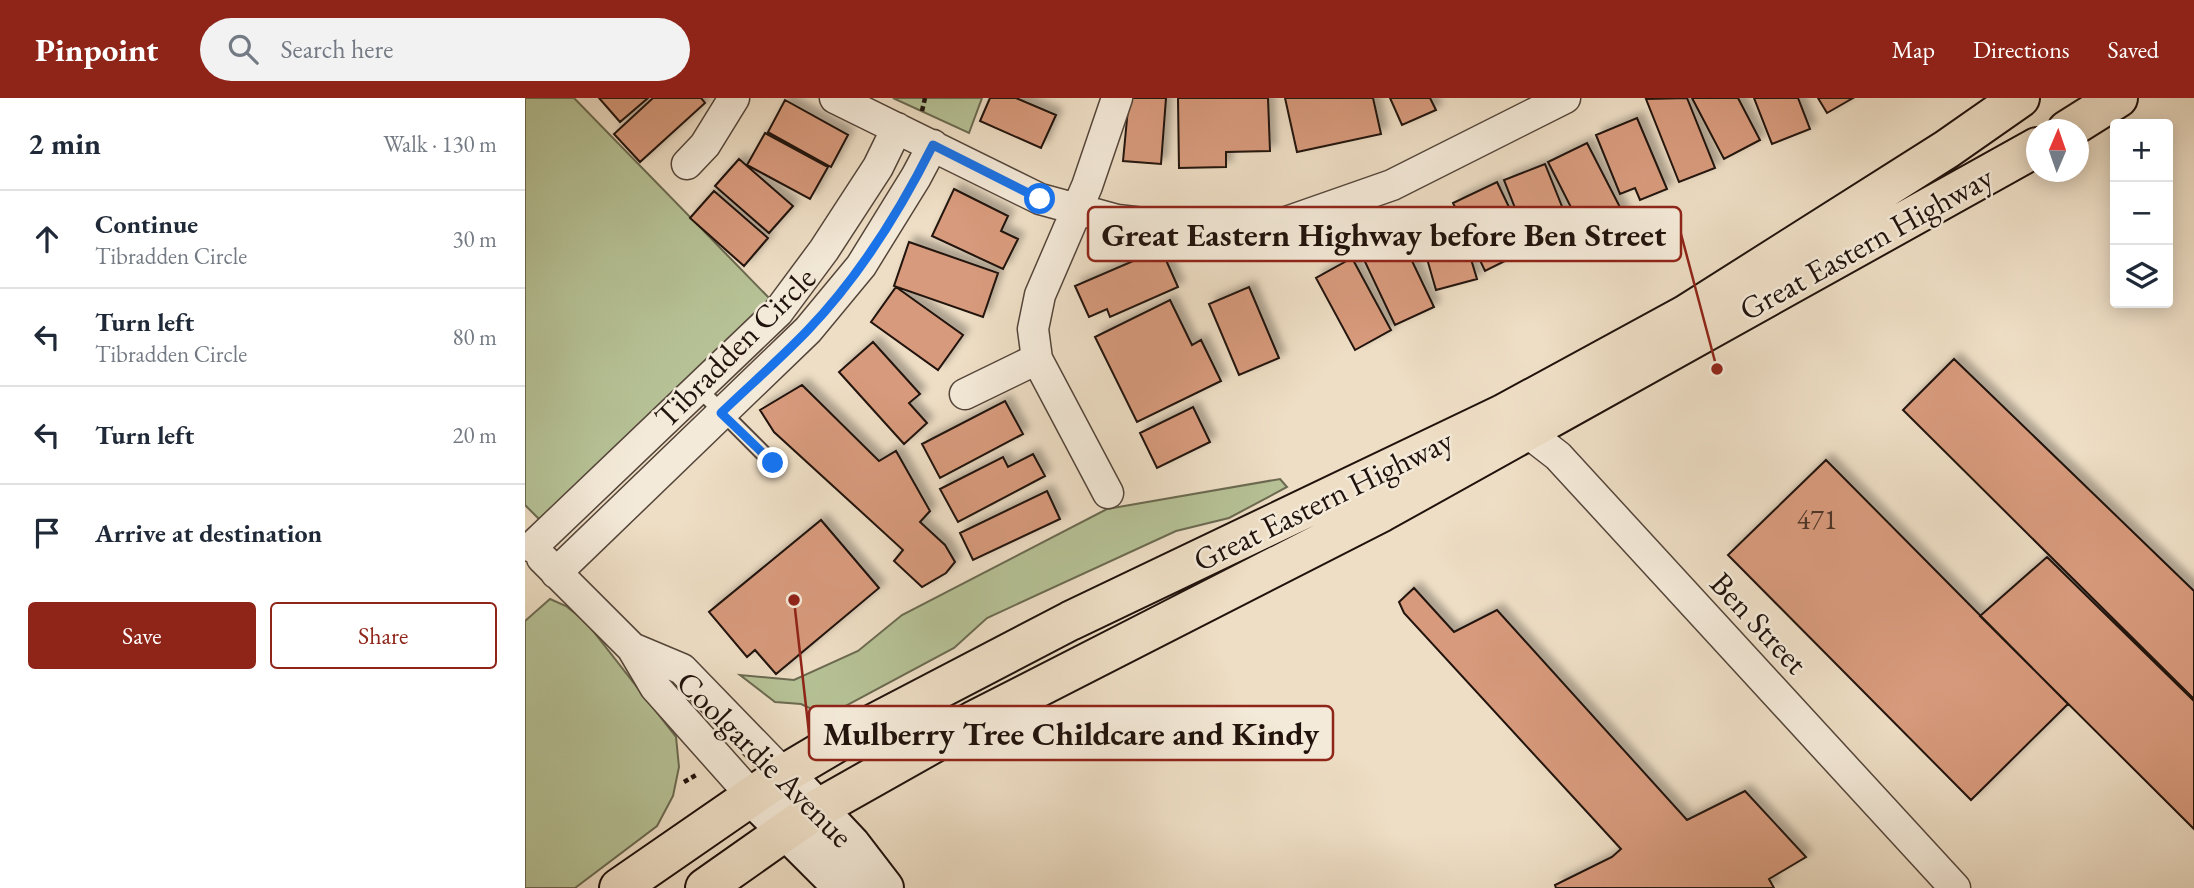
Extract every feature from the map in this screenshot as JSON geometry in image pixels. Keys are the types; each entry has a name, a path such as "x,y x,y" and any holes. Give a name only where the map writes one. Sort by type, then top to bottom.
{"highway":[{"name":"Great Eastern Highway","path":"705,888 802,820 973,721 1382,512 1515,423 1947,149 2020,98"},
{"path":"2085,119 2118,98"},
{"name":"Great Eastern Highway","path":"619,888 784,774 1070,621 1515,423 2026,152"}],"street":[{"path":"687,164 705,145 734,98"},
{"path":"835,98 1040,199 1117,220 1197,229 1272,227 1392,185 1565,98"},
{"path":"1108,493 1037,359 1033,329 1040,295 1077,211 1117,98"},
{"name":"Tibradden Circle","path":"528,543 699,389 778,312 824,250 878,167 897,128"},
{"name":"Tibradden Circle","path":"556,573 808,330 861,266 933,145"},
{"path":"965,394 1037,359"},
{"name":"Ben Street","path":"1515,423 1558,456 1955,888"},
{"name":"Coolgardie Avenue","path":"528,543 632,648 655,687 751,796 851,845 884,888"},
{"name":"Coolgardie Avenue","path":"632,648 682,669 784,774 802,820 844,888"}],"lane":[{"path":"699,389 773,463"}],"green space":[{"path":"525,98 574,98 771,300 541,521 525,505"},
{"path":"893,98 982,98 969,133"},
{"path":"1280,479 1287,487 1229,518 1176,531 987,618 954,648 827,716 801,704 775,702 740,675 794,680 858,651 902,615 1107,509"},
{"path":"550,599 566,606 586,622 676,737 679,767 673,796 657,826 575,888 525,888 525,621"}],"building":[{"path":"599,98 648,98 620,122"},
{"path":"653,98 701,98 705,103 640,162 614,134"},
{"path":"990,98 1016,98 1056,115 1041,148 980,121"},
{"path":"1129,98 1166,98 1161,164 1123,161"},
{"path":"1178,98 1268,98 1270,151 1226,152 1226,167 1179,168"},
{"path":"1285,98 1373,98 1381,134 1297,152"},
{"path":"1390,98 1430,98 1436,110 1402,125"},
{"path":"1687,98 1715,168 1679,182 1646,99"},
{"path":"1692,98 1738,98 1760,140 1724,159"},
{"path":"1754,98 1798,98 1810,129 1772,144"},
{"path":"1818,98 1853,98 1827,113"},
{"path":"785,100 848,135 831,167 768,132"},
{"path":"1637,118 1667,189 1640,200 1635,188 1620,194 1596,135"},
{"path":"765,133 828,167 810,199 747,165"},
{"path":"1587,143 1624,215 1585,235 1548,162"},
{"path":"739,159 793,206 769,233 715,186"},
{"path":"1545,164 1575,239 1534,256 1504,180"},
{"path":"1497,182 1529,249 1485,271 1453,203"},
{"path":"954,189 1008,216 1001,231 1018,239 1003,269 932,236"},
{"path":"714,191 768,238 744,266 690,218"},
{"path":"1461,226 1477,279 1436,290 1421,238"},
{"path":"1379,238 1384,249 1402,240 1434,307 1395,325 1358,247"},
{"path":"909,242 998,273 983,317 894,286"},
{"path":"1161,249 1178,287 1110,317 1107,309 1089,317 1075,286"},
{"path":"1352,258 1391,330 1355,350 1316,278"},
{"path":"896,287 963,335 938,370 871,322"},
{"path":"1249,287 1279,358 1239,375 1209,304"},
{"path":"1170,300 1192,345 1201,340 1221,381 1137,422 1095,337"},
{"path":"873,342 920,394 909,403 927,423 904,444 839,372"},
{"path":"1954,359 2194,591 2194,699 1903,410"},
{"path":"802,385 879,461 896,451 930,511 920,522 945,545 955,562 946,573 922,587 894,561 903,550 774,432 760,410"},
{"path":"1005,401 1023,434 940,478 922,444"},
{"path":"1193,407 1210,442 1157,468 1140,433"},
{"path":"1033,454 1045,476 958,522 940,489 1003,457 1008,467"},
{"path":"1826,460 2068,704 1971,800 1728,555"},
{"path":"1047,491 1060,519 973,560 960,533"},
{"path":"821,520 879,588 776,674 755,650 747,657 709,612"},
{"path":"2047,557 2194,701 2194,829 1980,616"},
{"path":"1414,588 1454,632 1497,610 1687,820 1745,791 1806,857 1769,879 1774,888 1556,888 1555,885 1612,857 1621,849 1404,613 1399,602"}],"place":[{"name":"Great Eastern Highway before Ben Street","path":"1717,369"},
{"name":"Mulberry Tree Childcare and Kindy","path":"794,600"}],"route":[{"path":"773,463 721,413 808,330 861,266 933,145 1040,199"}]}
